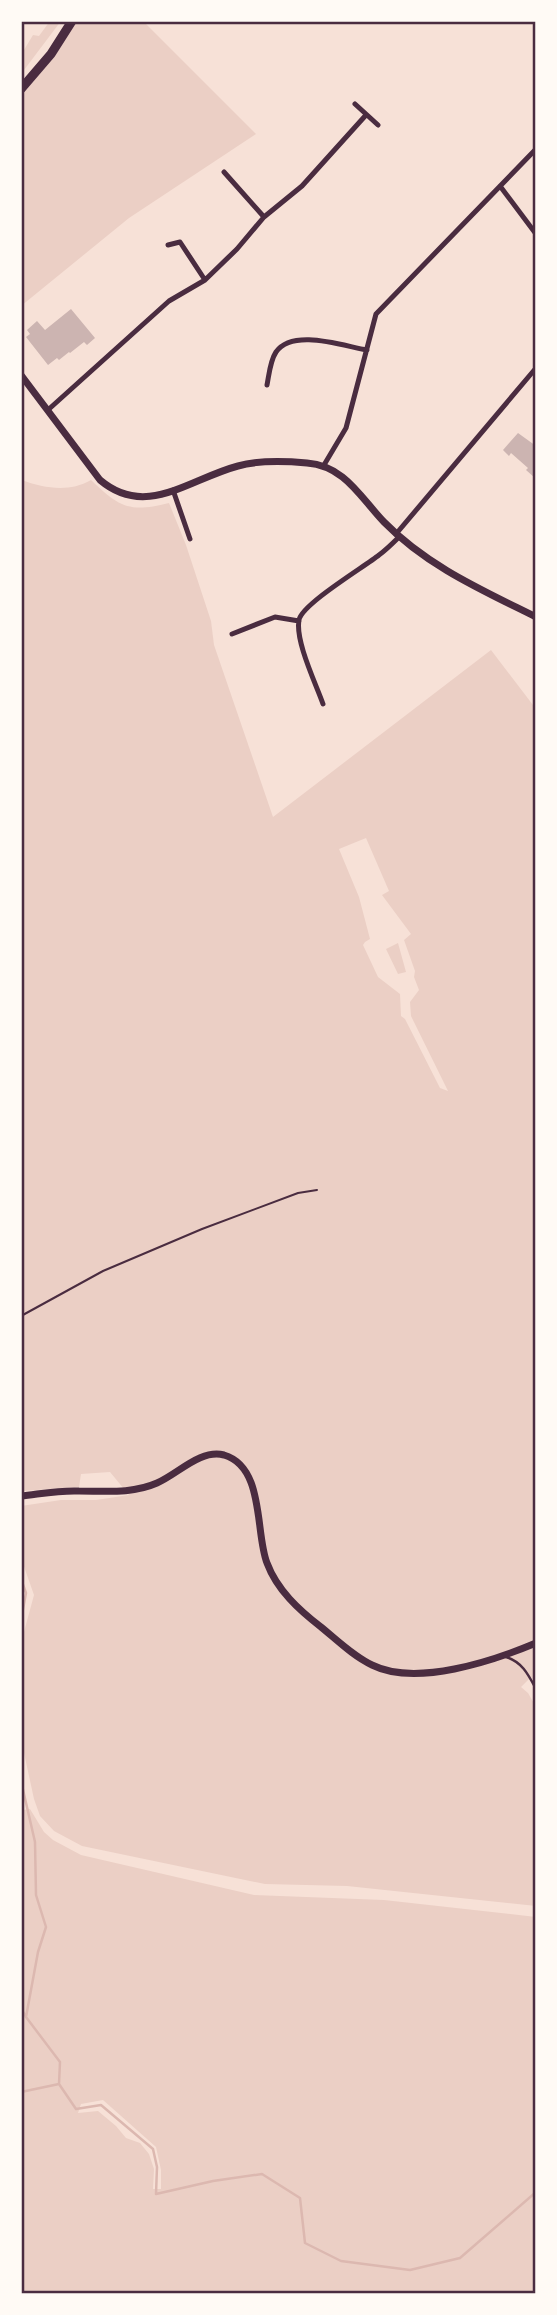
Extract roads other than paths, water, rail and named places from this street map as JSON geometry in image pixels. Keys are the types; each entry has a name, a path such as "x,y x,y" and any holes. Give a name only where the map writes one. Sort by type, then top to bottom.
{"main road":[{"path":"21,89 51,54 72,21"}],"street":[{"path":"355,104 378,125"},
{"path":"49,409 169,301 205,280 237,249 264,217 302,186 366,115"},
{"path":"324,465 346,428 376,314 536,149"},
{"path":"224,172 264,217"},
{"path":"500,186 536,234"},
{"path":"182,235 180,242 205,280"},
{"path":"168,245 180,242"},
{"path":"267,385 276,352 289,341 303,339 367,350"},
{"path":"323,704 301,639 299,621 302,614 380,555 536,368"},
{"path":"21,375 100,480 114,492 139,498 150,497 240,465 324,465 352,484 397,535 442,570 536,617"},
{"path":"173,490 190,539"},
{"path":"232,634 275,617 299,621"},
{"path":"21,1496 78,1491 132,1491 158,1483 202,1457 225,1455 234,1460 250,1481 257,1501 265,1560 272,1576 309,1618 372,1665 397,1674 427,1673 452,1669 536,1643"}],"lane":[{"path":"499,1655 515,1660 524,1668 536,1689"}],"waterway":[{"path":"21,1579 26,1593 21,1620"},
{"path":"21,1781 35,1842 36,1895 46,1927 38,1952 26,2017 60,2062 59,2084 76,2109 101,2105 153,2149 157,2167 156,2194 213,2181 262,2174 300,2198 305,2243 341,2261 410,2270 460,2258 536,2192"},
{"path":"21,2008 26,2017"},
{"path":"21,2092 59,2084"}]}
